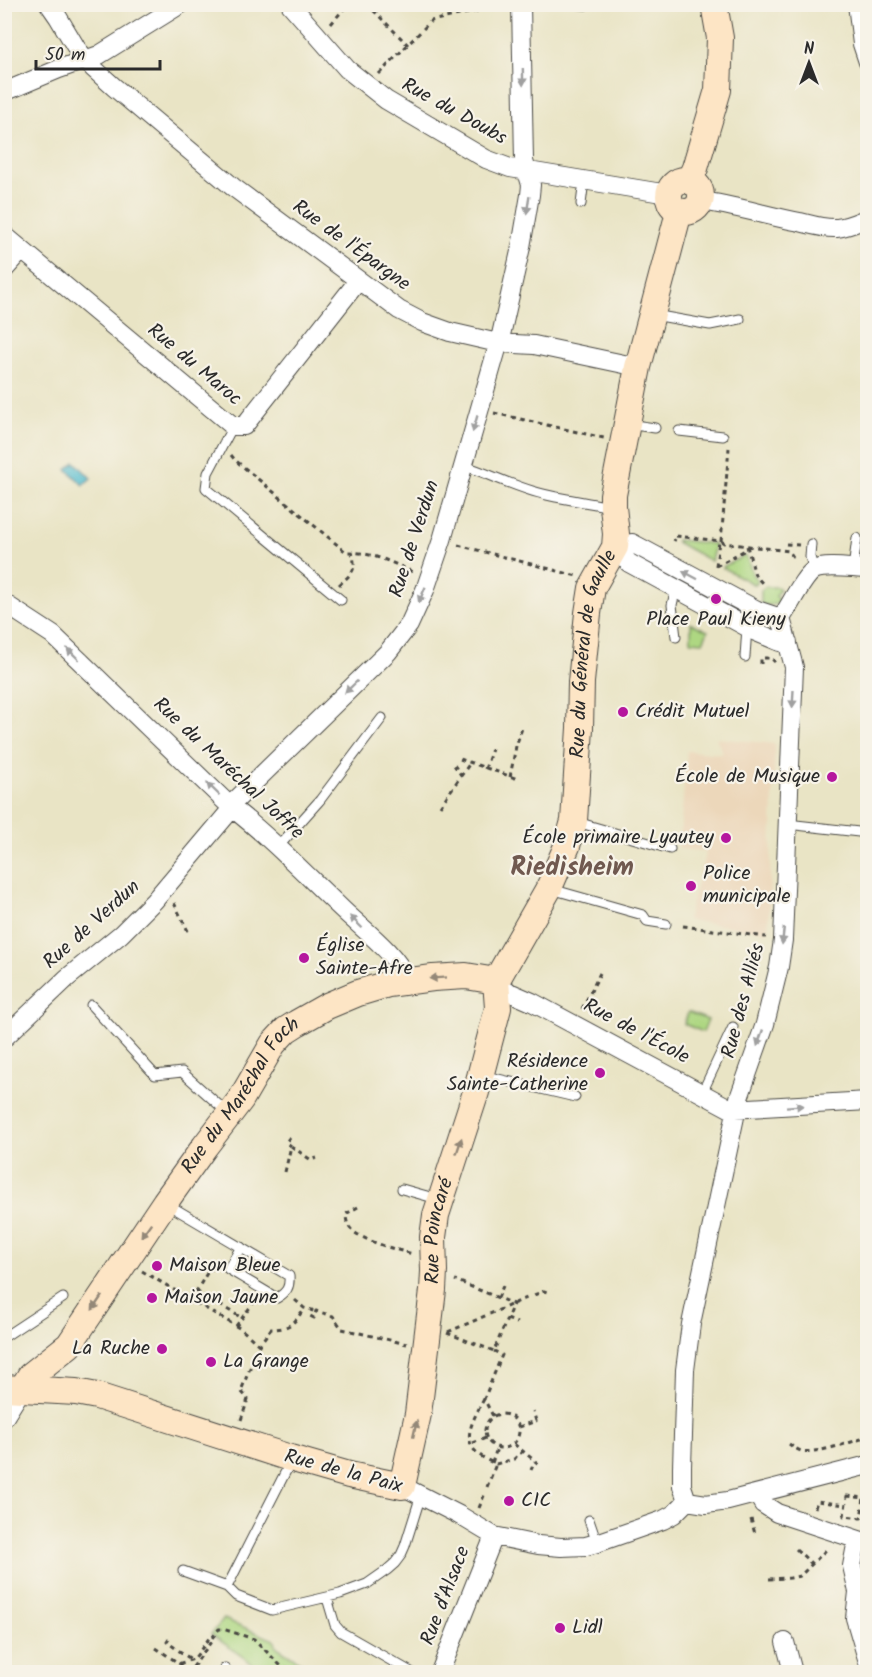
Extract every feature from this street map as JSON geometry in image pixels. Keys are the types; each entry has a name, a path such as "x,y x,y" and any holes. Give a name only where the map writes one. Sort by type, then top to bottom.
{"street":[{"name":"Rue de l'Épargne","path":"49,4 77,50 114,87 233,187 399,310 422,322 450,332 498,343 534,345 638,368"},
{"path":"4,92 59,69 86,61 111,49 181,4"},
{"name":"Rue du Doubs","path":"290,4 347,69 386,100 486,159 510,168 684,197 823,227 837,228 867,218"},
{"name":"Rue de Verdun","path":"4,1038 67,978 121,933 154,901 236,800 388,652 409,625 429,579 442,540 498,343 521,247 531,185 524,161 520,4"},
{"name":"Rue du Général de Gaulle","path":"496,981 549,888 567,846 574,821 582,671 588,613 592,588 615,547 616,534 612,507 618,432 638,368 684,197 718,90 720,38 714,4"},
{"path":"857,4 862,44 867,62"},
{"name":"Rue du Maroc","path":"4,235 233,426 244,426 358,280"},
{"path":"4,270 22,250"},
{"path":"615,547 633,543 757,610 781,618 806,578 814,570 835,567 860,569"},
{"path":"615,547 630,563 747,627 780,642 788,642"},
{"name":"Rue du Maréchal Joffre","path":"5,604 53,635 231,807 255,825 385,950 403,969 408,981"},
{"name":"Rue des Alliés","path":"687,1502 682,1486 682,1467 685,1370 692,1324 739,1098 765,1024 779,967 785,924 794,667 781,618"},
{"name":"Rue du Maréchal Foch","path":"13,1388 69,1345 165,1202 247,1090 273,1044 286,1030 317,1012 374,987 408,981 466,976 496,981"},
{"name":"Rue de l'École","path":"496,981 509,992 731,1109 867,1101"},
{"name":"Rue Poincaré","path":"411,1491 433,1290 434,1226 498,1008 496,981"},
{"path":"69,1345 67,1371 76,1392"},
{"path":"4,1418 13,1388"},
{"name":"Rue de la Paix","path":"13,1388 76,1392 126,1404 290,1458 411,1491 494,1536 538,1545 561,1547 597,1543 663,1520 687,1502"},
{"path":"687,1502 719,1503 867,1465"},
{"path":"757,1494 763,1504 777,1513 862,1541 852,1566 858,1592 855,1618 867,1662"},
{"name":"Rue d'Alsace","path":"440,1672 494,1536"},
{"path":"785,1642 793,1672"},
{"path":"865,1672 867,1668"}],"lane":[{"path":"570,4 586,5"},
{"path":"581,204 584,181"},
{"path":"653,314 710,325 740,319"},
{"path":"233,426 208,474 206,488 341,600"},
{"path":"618,432 654,428"},
{"path":"679,431 723,436"},
{"path":"462,465 547,495 612,507"},
{"path":"857,538 860,569"},
{"path":"812,544 810,557 814,570"},
{"path":"676,588 672,605 676,637"},
{"path":"745,657 747,627"},
{"path":"278,847 320,800 382,718"},
{"path":"574,821 670,849"},
{"path":"787,824 867,833"},
{"path":"549,888 643,915 647,921 666,924"},
{"path":"91,1005 155,1075 182,1072 230,1115"},
{"path":"702,1093 733,1027"},
{"path":"480,1074 575,1097"},
{"path":"402,1189 441,1200"},
{"path":"165,1202 241,1247 289,1276 290,1284 286,1293 277,1298 228,1269 241,1247"},
{"path":"4,1337 63,1298"},
{"path":"227,1587 288,1467 290,1458"},
{"path":"183,1571 227,1587 236,1596 272,1610 327,1598 367,1584 387,1570 401,1555 405,1545 411,1491"},
{"path":"589,1520 597,1543"},
{"path":"327,1598 334,1625 341,1632 411,1672"}],"path":[{"path":"330,25 348,4"},
{"path":"367,4 408,45"},
{"path":"469,4 471,13"},
{"path":"378,75 431,21 509,4"},
{"path":"495,413 618,432"},
{"path":"223,443 235,460 346,552 377,556 429,579"},
{"path":"720,447 730,448 716,566 747,547"},
{"path":"675,539 720,541 747,547 772,548 789,551 793,557"},
{"name":"Rue du Général de Gaulle","path":"453,544 581,577"},
{"path":"786,544 802,546 802,550"},
{"path":"747,547 761,585"},
{"path":"338,587 354,570 356,564 352,552"},
{"path":"761,664 761,658 771,658 777,665"},
{"path":"510,777 523,725"},
{"path":"485,769 492,749"},
{"path":"460,759 518,779"},
{"path":"440,806 470,763"},
{"path":"454,765 461,776"},
{"path":"172,900 189,933"},
{"path":"683,926 771,938"},
{"path":"580,1013 600,973"},
{"path":"290,1137 286,1143 311,1160 317,1158"},
{"path":"285,1172 291,1146"},
{"path":"358,1207 346,1214 351,1230 379,1245 417,1255"},
{"path":"191,1300 210,1268 218,1272 223,1266 228,1269"},
{"path":"137,1268 247,1332 259,1345"},
{"path":"447,1277 513,1304"},
{"path":"498,1298 503,1286"},
{"path":"196,1291 242,1318"},
{"path":"534,1295 547,1292"},
{"path":"523,1451 514,1459 494,1464 477,1454 470,1444 468,1433 472,1421 484,1399 502,1355 447,1332 530,1297"},
{"path":"236,1326 253,1304"},
{"path":"494,1352 513,1304"},
{"path":"239,1426 248,1399 241,1391 259,1345 272,1329 280,1329 293,1323 304,1308 312,1310 310,1316 314,1318 316,1311 333,1316 342,1329 407,1344"},
{"path":"227,1321 232,1312"},
{"path":"507,1319 518,1323"},
{"path":"484,1399 493,1416"},
{"path":"519,1427 536,1421 533,1411"},
{"path":"509,1415 517,1422 519,1436 514,1444 506,1448 492,1446 486,1438 485,1428 486,1423 493,1416 509,1415"},
{"path":"789,1444 803,1451 814,1451 867,1437"},
{"path":"473,1443 486,1438"},
{"path":"514,1444 540,1465"},
{"path":"487,1486 497,1448"},
{"path":"531,1470 535,1461"},
{"path":"847,1496 864,1498 865,1508 861,1518 844,1516 846,1505 847,1496"},
{"path":"812,1524 817,1502 846,1505"},
{"path":"751,1519 756,1534"},
{"path":"769,1579 800,1576 831,1545"},
{"path":"796,1549 812,1564"},
{"path":"201,1672 193,1667 219,1629 248,1636 287,1672"},
{"path":"175,1672 181,1663 194,1659 210,1637 212,1638"},
{"path":"169,1639 167,1642 192,1660"},
{"path":"156,1648 180,1665 196,1672"}],"shaded area":[{"name":"École primaire Lyautey","path":"716,738 775,744 768,932 687,920 706,851 679,849 687,751 723,754"}],"green space":[{"path":"677,540 715,544 711,561 676,542"},
{"path":"744,556 758,581 755,585 723,568"},
{"path":"765,587 780,589 776,596 780,601 771,605 761,604 761,590"},
{"path":"691,623 708,631 703,642 691,641"},
{"path":"688,1012 708,1020 703,1032 684,1024"},
{"path":"224,1619 274,1640 277,1647 316,1672 264,1672 211,1634"}],"water":[{"path":"75,462 91,478 83,485 67,469"}],"place":[{"name":"Place Paul Kieny","path":"716,599"},
{"name":"Crédit Mutuel","path":"623,712"},
{"name":"École de Musique","path":"832,777"},
{"name":"École primaire Lyautey","path":"726,838"},
{"name":"Police municipale","path":"691,886"},
{"name":"Église Sainte-Afre","path":"304,958"},
{"name":"Résidence Sainte-Catherine","path":"600,1073"},
{"name":"Maison Bleue","path":"157,1266"},
{"name":"Maison Jaune","path":"152,1298"},
{"name":"La Ruche","path":"162,1349"},
{"name":"La Grange","path":"211,1362"},
{"name":"CIC","path":"509,1501"},
{"name":"Lidl","path":"560,1628"}],"district":[{"name":"Riedisheim","path":"572,868"}]}
